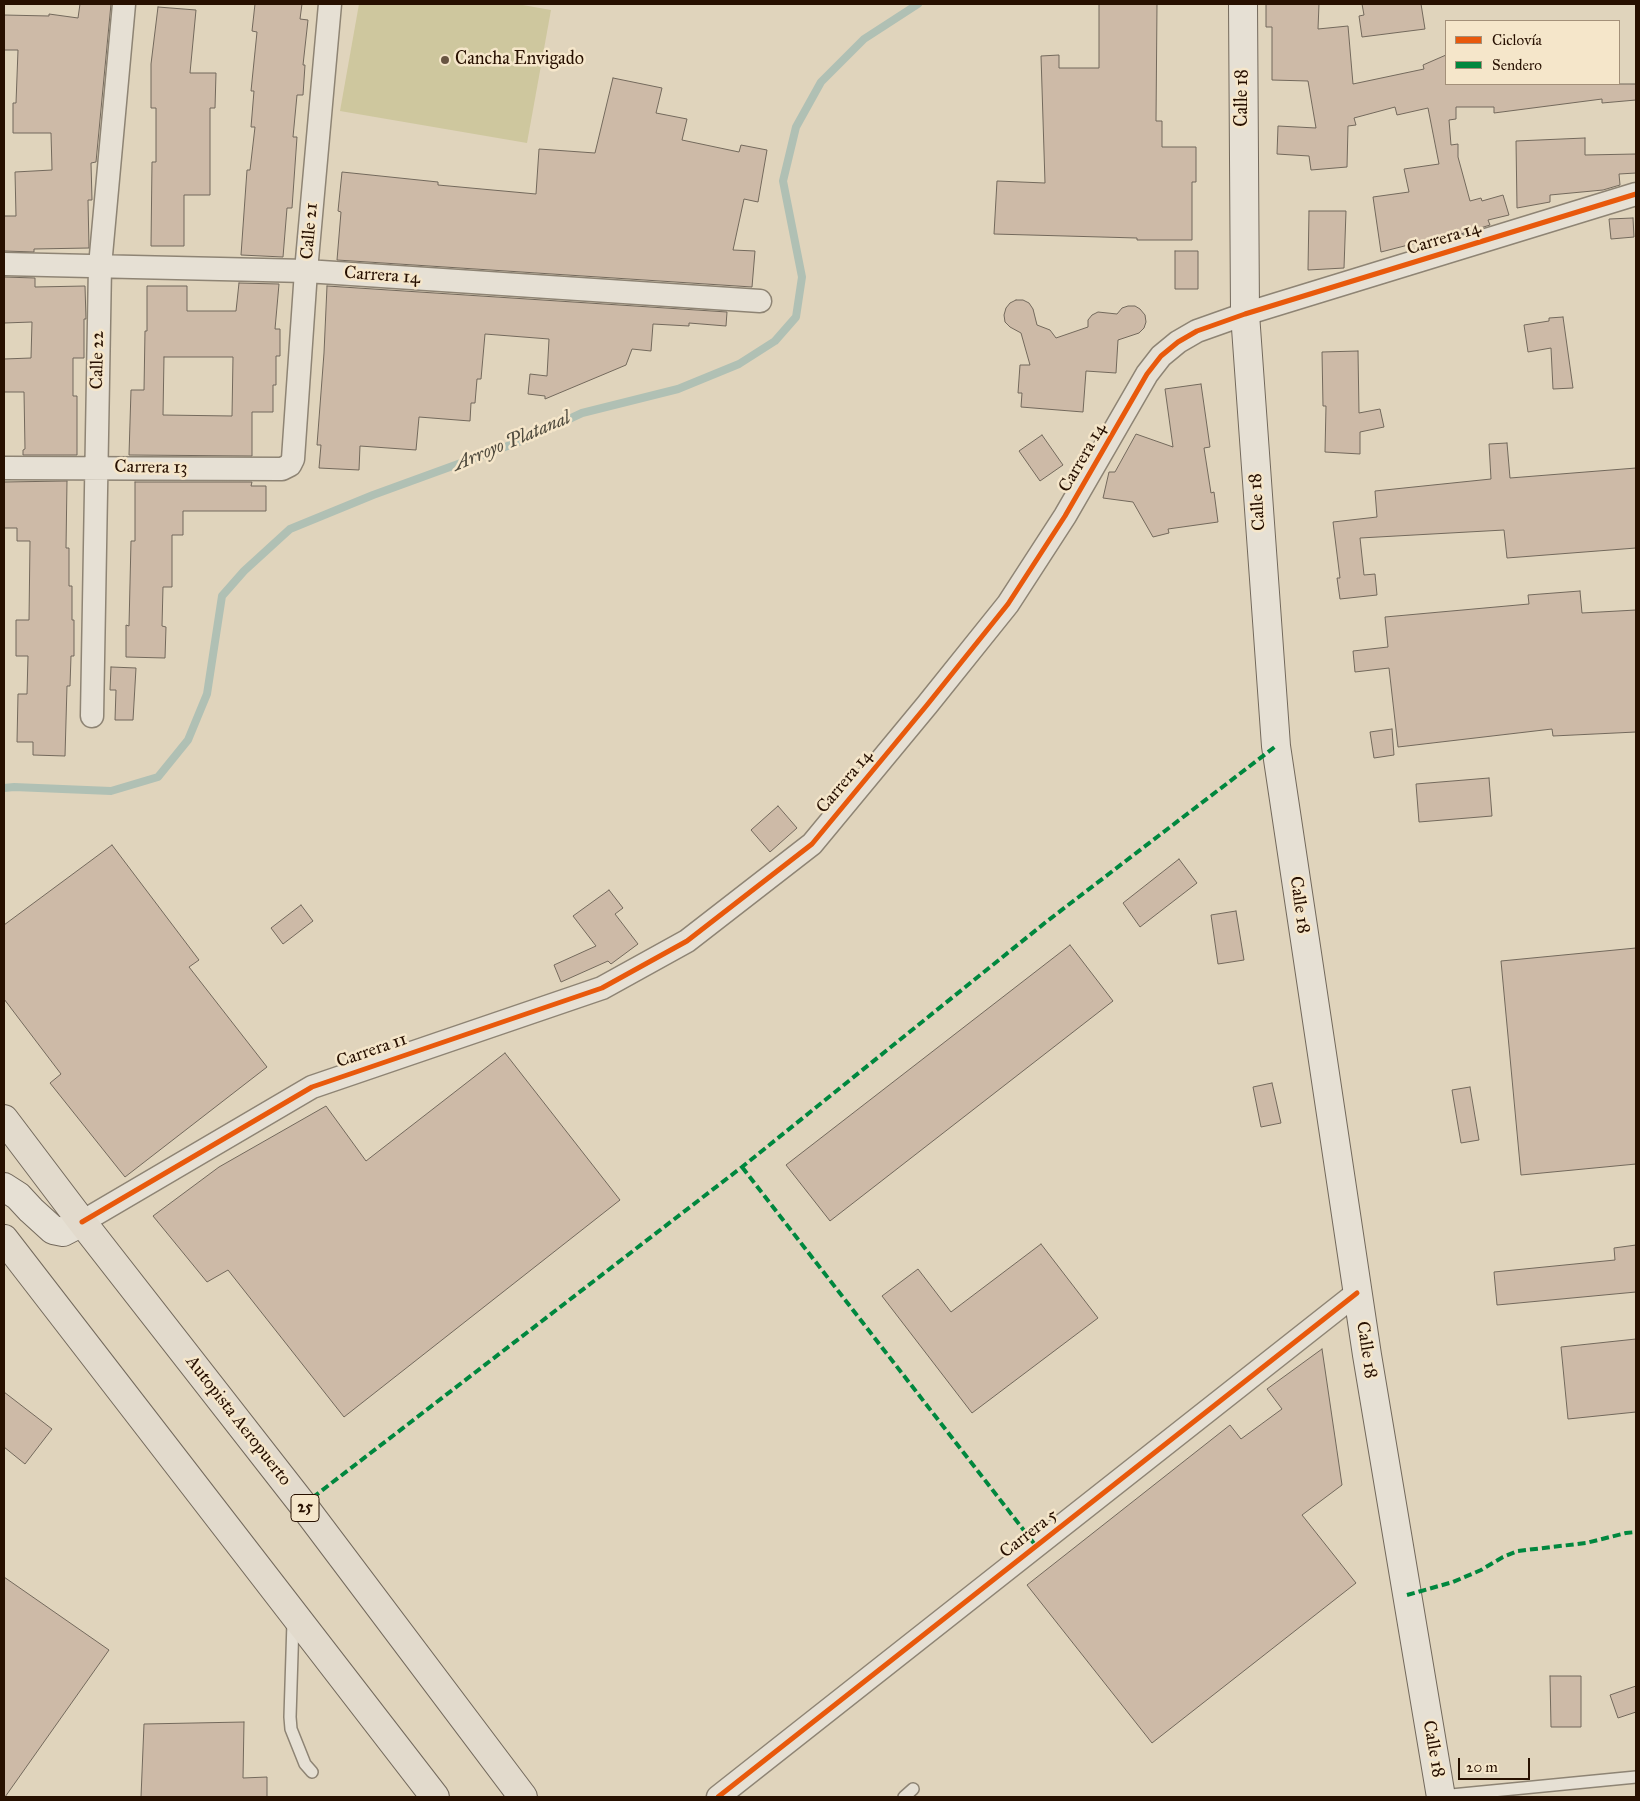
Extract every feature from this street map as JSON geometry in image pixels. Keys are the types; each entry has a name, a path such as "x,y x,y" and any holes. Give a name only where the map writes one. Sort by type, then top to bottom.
{"highway":[{"name":"Autopista Aeropuerto","path":"4,1119 303,1505 523,1797"},
{"path":"4,1239 436,1797"}],"main road":[{"name":"Calle 18","path":"1243,4 1244,314 1276,746 1357,1293 1441,1797"},
{"name":"Carrera 11","path":"4,1187 18,1196 53,1230 63,1232 82,1222"}],"street":[{"name":"Calle 22","path":"92,716 100,266 124,4"},
{"name":"Calle 21","path":"293,459 306,271 330,4"},
{"name":"Carrera 14","path":"687,940 812,844 927,705 1008,604 1065,516 1148,374 1161,356 1178,342 1197,331 1244,314 1636,194"},
{"name":"Carrera 14","path":"4,264 306,271 760,301"},
{"name":"Carrera 13","path":"4,468 282,469 290,464 293,459"},
{"name":"Carrera 11","path":"82,1222 312,1087 602,988 687,940"},
{"name":"Carrera 5","path":"718,1797 1357,1293"}],"lane":[{"path":"294,1614 291,1729 305,1764 312,1772"},
{"path":"1441,1797 1636,1777"},
{"path":"904,1797 913,1789"}],"shaded area":[{"name":"Cancha Envigado","path":"359,4 517,4 551,10 527,143 340,111"}],"building":[{"path":"80,4 111,4 96,162 91,163 92,200 88,200 89,248 34,249 34,252 4,251 4,216 16,216 15,172 52,170 51,133 13,133 13,103 16,103 18,50 4,50 4,15 49,16 49,14 78,18"},
{"path":"255,4 302,4 300,19 308,20 303,65 305,65 303,95 297,95 293,137 297,137 292,208 287,208 283,257 241,255 247,170 250,170 255,127 251,127 254,91 251,91 257,32 252,31"},
{"path":"1099,4 1157,4 1156,121 1162,121 1162,147 1196,147 1196,182 1192,182 1192,240 1137,240 1137,238 994,234 997,181 1045,183 1041,56 1059,55 1059,68 1099,68"},
{"path":"1266,4 1319,4 1318,29 1348,26 1353,84 1424,69 1423,65 1445,55 1445,85 1636,84 1636,100 1602,103 1602,99 1494,113 1494,107 1456,107 1456,119 1449,120 1451,145 1458,144 1458,157 1470,201 1481,198 1482,201 1503,195 1509,215 1488,220 1490,225 1448,238 1447,235 1381,252 1373,197 1409,192 1404,169 1439,164 1428,108 1397,115 1395,107 1354,118 1356,125 1348,126 1347,167 1311,170 1309,156 1277,154 1278,126 1316,128 1308,81 1272,80 1272,27 1266,27"},
{"path":"1362,4 1421,4 1425,29 1362,37 1359,16 1364,15"},
{"path":"158,7 196,10 190,73 216,73 215,108 210,108 210,195 184,195 184,246 151,246 152,162 156,162 156,108 151,108 151,64"},
{"path":"613,78 662,88 656,113 687,119 682,140 739,152 741,145 767,150 758,202 744,199 733,250 755,251 752,287 337,260 341,212 338,211 342,172 438,182 438,185 536,194 539,149 595,153"},
{"path":"1585,138 1585,155 1636,154 1636,173 1619,174 1620,185 1603,190 1550,195 1550,202 1517,208 1516,141"},
{"path":"1309,211 1346,211 1344,268 1308,270"},
{"path":"1633,218 1634,237 1611,239 1609,219"},
{"path":"1175,251 1198,251 1198,289 1175,289"},
{"path":"4,277 35,278 35,287 85,286 84,358 73,358 73,396 77,396 77,455 23,455 23,450 25,449 24,392 4,392 4,359 31,358 32,322 4,323"},
{"path":"239,283 279,284 275,329 280,329 280,356 276,356 276,385 273,385 273,412 252,412 252,456 129,455 131,390 144,390 147,286 187,286 187,311 236,311","holes":["164,357 233,357 232,416 163,415"]},
{"path":"327,286 727,312 726,326 689,323 689,326 653,324 651,351 632,349 626,365 545,399 545,396 528,394 530,374 547,376 549,339 485,334 481,379 477,379 475,403 471,403 470,421 419,417 416,450 360,446 359,470 319,468 321,445 317,445"},
{"path":"1016,300 1023,300 1029,303 1033,309 1037,325 1050,330 1056,338 1088,327 1088,320 1098,312 1117,314 1122,308 1128,306 1135,306 1140,309 1145,315 1146,322 1144,328 1139,333 1118,340 1116,373 1086,371 1083,412 1021,407 1022,393 1018,393 1020,365 1030,365 1021,333 1005,322 1004,315 1010,303"},
{"path":"1563,317 1573,388 1553,389 1551,348 1528,352 1524,325 1549,321 1549,318"},
{"path":"1358,351 1359,413 1380,409 1384,427 1360,432 1360,454 1325,452 1326,406 1323,406 1322,352"},
{"path":"1201,384 1210,447 1204,448 1211,493 1214,492 1218,522 1168,529 1169,533 1153,537 1133,502 1103,498 1109,472 1115,472 1136,434 1173,447 1165,389"},
{"path":"1042,435 1063,465 1040,481 1019,451"},
{"path":"1507,443 1510,478 1636,468 1636,548 1507,558 1504,530 1360,538 1364,575 1375,574 1377,595 1340,599 1337,578 1340,578 1333,522 1377,517 1375,491 1491,479 1489,444"},
{"path":"67,481 66,548 69,548 69,586 72,586 74,656 71,656 70,686 67,686 65,756 33,755 33,742 17,742 18,694 27,694 28,656 16,656 16,620 29,620 30,541 17,541 17,528 4,528 4,482"},
{"path":"135,482 252,482 251,486 266,486 266,511 183,511 183,535 172,535 172,587 163,587 162,626 166,627 165,658 126,657 126,625 129,626 131,541 135,541"},
{"path":"1580,591 1582,613 1636,610 1636,732 1553,736 1552,729 1398,747 1389,668 1355,672 1353,651 1388,647 1385,617 1529,604 1528,595"},
{"path":"111,667 136,668 133,720 115,720 116,690 110,690"},
{"path":"1392,729 1394,755 1374,758 1370,732"},
{"path":"1489,778 1492,816 1419,822 1416,784"},
{"path":"778,806 797,828 770,852 751,830"},
{"path":"112,845 199,960 189,967 267,1067 125,1177 50,1083 61,1074 4,999 4,925"},
{"path":"1179,859 1197,883 1140,927 1123,903"},
{"path":"609,890 623,908 615,914 638,944 611,964 608,961 561,982 554,965 596,946 573,916"},
{"path":"301,905 313,921 283,944 271,928"},
{"path":"1236,911 1244,960 1218,964 1211,915"},
{"path":"1070,945 1113,1001 830,1221 786,1165"},
{"path":"1636,948 1636,1164 1521,1175 1501,961"},
{"path":"505,1053 620,1200 344,1417 228,1270 207,1282 153,1216 219,1167 326,1106 366,1161"},
{"path":"1272,1083 1281,1123 1261,1127 1253,1087"},
{"path":"1470,1087 1479,1140 1461,1143 1452,1090"},
{"path":"1041,1244 1098,1318 972,1413 882,1296 918,1269 951,1312"},
{"path":"1636,1245 1636,1292 1497,1305 1494,1272 1615,1260 1614,1248"},
{"path":"1636,1339 1636,1412 1568,1419 1561,1347"},
{"path":"1322,1349 1342,1485 1302,1515 1356,1583 1152,1743 1027,1585 1230,1425 1241,1439 1282,1409 1267,1389"},
{"path":"4,1392 52,1429 25,1464 4,1447"},
{"path":"4,1577 109,1650 5,1797 4,1797"},
{"path":"1550,1676 1581,1676 1581,1727 1551,1727"},
{"path":"1636,1686 1636,1712 1618,1718 1610,1695"},
{"path":"244,1722 243,1778 267,1777 267,1797 141,1797 144,1724"}],"waterway":[{"name":"Arroyo Platanal","path":"4,788 111,791 158,777 188,740 207,694 222,596 244,571 290,529 373,495 524,440 582,413 678,389 739,364 775,341 796,317 802,277 783,181 796,127 821,82 864,39 918,4"}],"marked path":[{"path":"303,1505 742,1167 1046,922 1276,746"},
{"path":"742,1167 1036,1546"},
{"path":"1407,1595 1453,1582 1518,1551 1586,1543 1636,1532"}],"cycle path":[{"path":"82,1222 312,1087 602,988 687,941 812,844 1008,604 1065,516 1147,374 1161,356 1178,342 1197,331 1245,314 1636,194"},
{"path":"718,1797 1357,1293"}],"place":[{"name":"Cancha Envigado","path":"445,60"}]}
